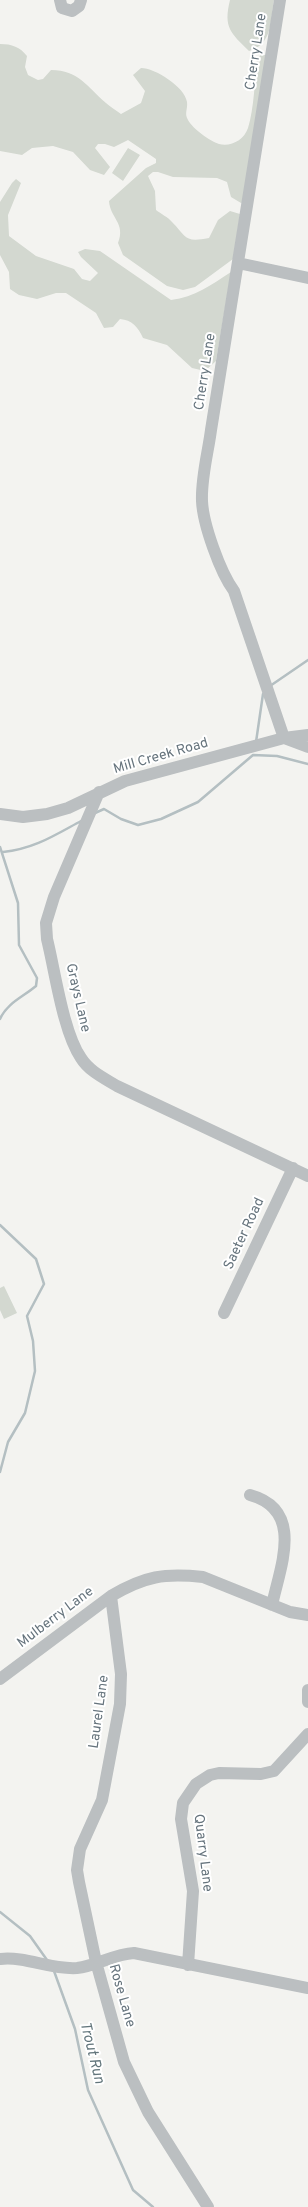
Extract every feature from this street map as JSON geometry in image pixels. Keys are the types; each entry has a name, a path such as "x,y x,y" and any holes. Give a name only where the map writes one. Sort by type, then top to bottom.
{"street":[{"path":"60,0 62,8 72,11 80,6 81,0"},
{"name":"Cherry Lane","path":"280,0 210,438 202,501 205,519 224,578 234,591 284,738"},
{"path":"238,263 308,278"},
{"name":"Mill Creek Road","path":"0,814 23,817 47,814 68,808 125,781 284,738 308,735"},
{"path":"284,738 308,747"},
{"name":"Grays Lane","path":"99,792 54,897 46,922 47,939 71,1041 81,1059 95,1073 117,1086 308,1176"},
{"name":"Saeter Road","path":"224,1313 293,1168"},
{"path":"250,1496 275,1510 281,1518 286,1534 272,1605"},
{"path":"111,1596 134,1582 149,1578 182,1576 203,1578 290,1612 308,1615"},
{"name":"Mulberry Lane","path":"0,1678 111,1596"},
{"name":"Laurel Lane","path":"96,1962 77,1870 84,1838 102,1800 120,1704 121,1674 111,1596"},
{"path":"308,1690 308,1702"},
{"name":"Quarry Lane","path":"188,1965 193,1910 193,1891 181,1819 183,1803 196,1784 210,1775 219,1773 261,1774 274,1771 305,1740 308,1734"},
{"name":"Rose Lane","path":"208,2207 148,2112 131,2080 124,2062 96,1962 134,1953 308,1988"},
{"path":"0,1959 16,1958 40,1964 78,1968 96,1962"}],"shaded area":[{"path":"230,0 274,0 269,31 262,43 257,48 249,51 237,39 230,29 227,17"},
{"path":"0,44 22,50 27,56 25,67 28,75 38,80 43,79 51,70 69,73 82,80 121,114 141,103 145,91 133,75 141,68 154,71 168,79 181,90 187,102 186,113 190,123 211,140 224,145 236,142 243,136 248,128 252,112 257,58 261,55 266,55 244,202 241,203 231,197 227,182 217,178 173,177 158,172 153,172 148,176 155,191 156,210 169,219 187,238 195,240 209,238 218,220 230,211 240,214 233,259 195,287 183,290 167,286 123,255 118,243 120,236 119,225 112,212 109,201 146,168 156,163 156,159 128,140 114,147 105,144 98,144 95,148 110,167 104,175 90,170 73,152 53,146 32,148 22,155 0,151"},
{"path":"128,148 140,155 123,181 112,173"},
{"path":"16,179 21,183 8,215 9,236 36,256 74,269 82,279 90,281 98,273 81,257 78,252 85,249 100,251 171,300 188,296 210,286 231,272 216,361 205,371 192,368 167,345 143,338 137,327 128,321 120,319 113,327 104,328 96,313 66,293 56,293 37,299 19,295 10,289 9,272 0,255 0,202"},
{"path":"4,1286 17,1313 4,1319 0,1310 0,1288"}],"waterway":[{"path":"270,686 308,660"},
{"path":"256,742 263,694"},
{"path":"95,813 104,809 121,819 138,825 161,819 198,802 253,755 277,756 308,764"},
{"path":"3,852 34,845 81,821"},
{"name":"Trout Run","path":"0,847 18,903 19,945 37,978 36,986 11,1004 0,1019"},
{"name":"Trout Run","path":"0,1225 36,1259 44,1284 27,1316 33,1341 35,1371 25,1413 8,1442 0,1472"},
{"name":"Trout Run","path":"0,1912 30,1936 47,1960"},
{"name":"Trout Run","path":"54,1971 75,2029 88,2090 133,2190 153,2207"}]}
